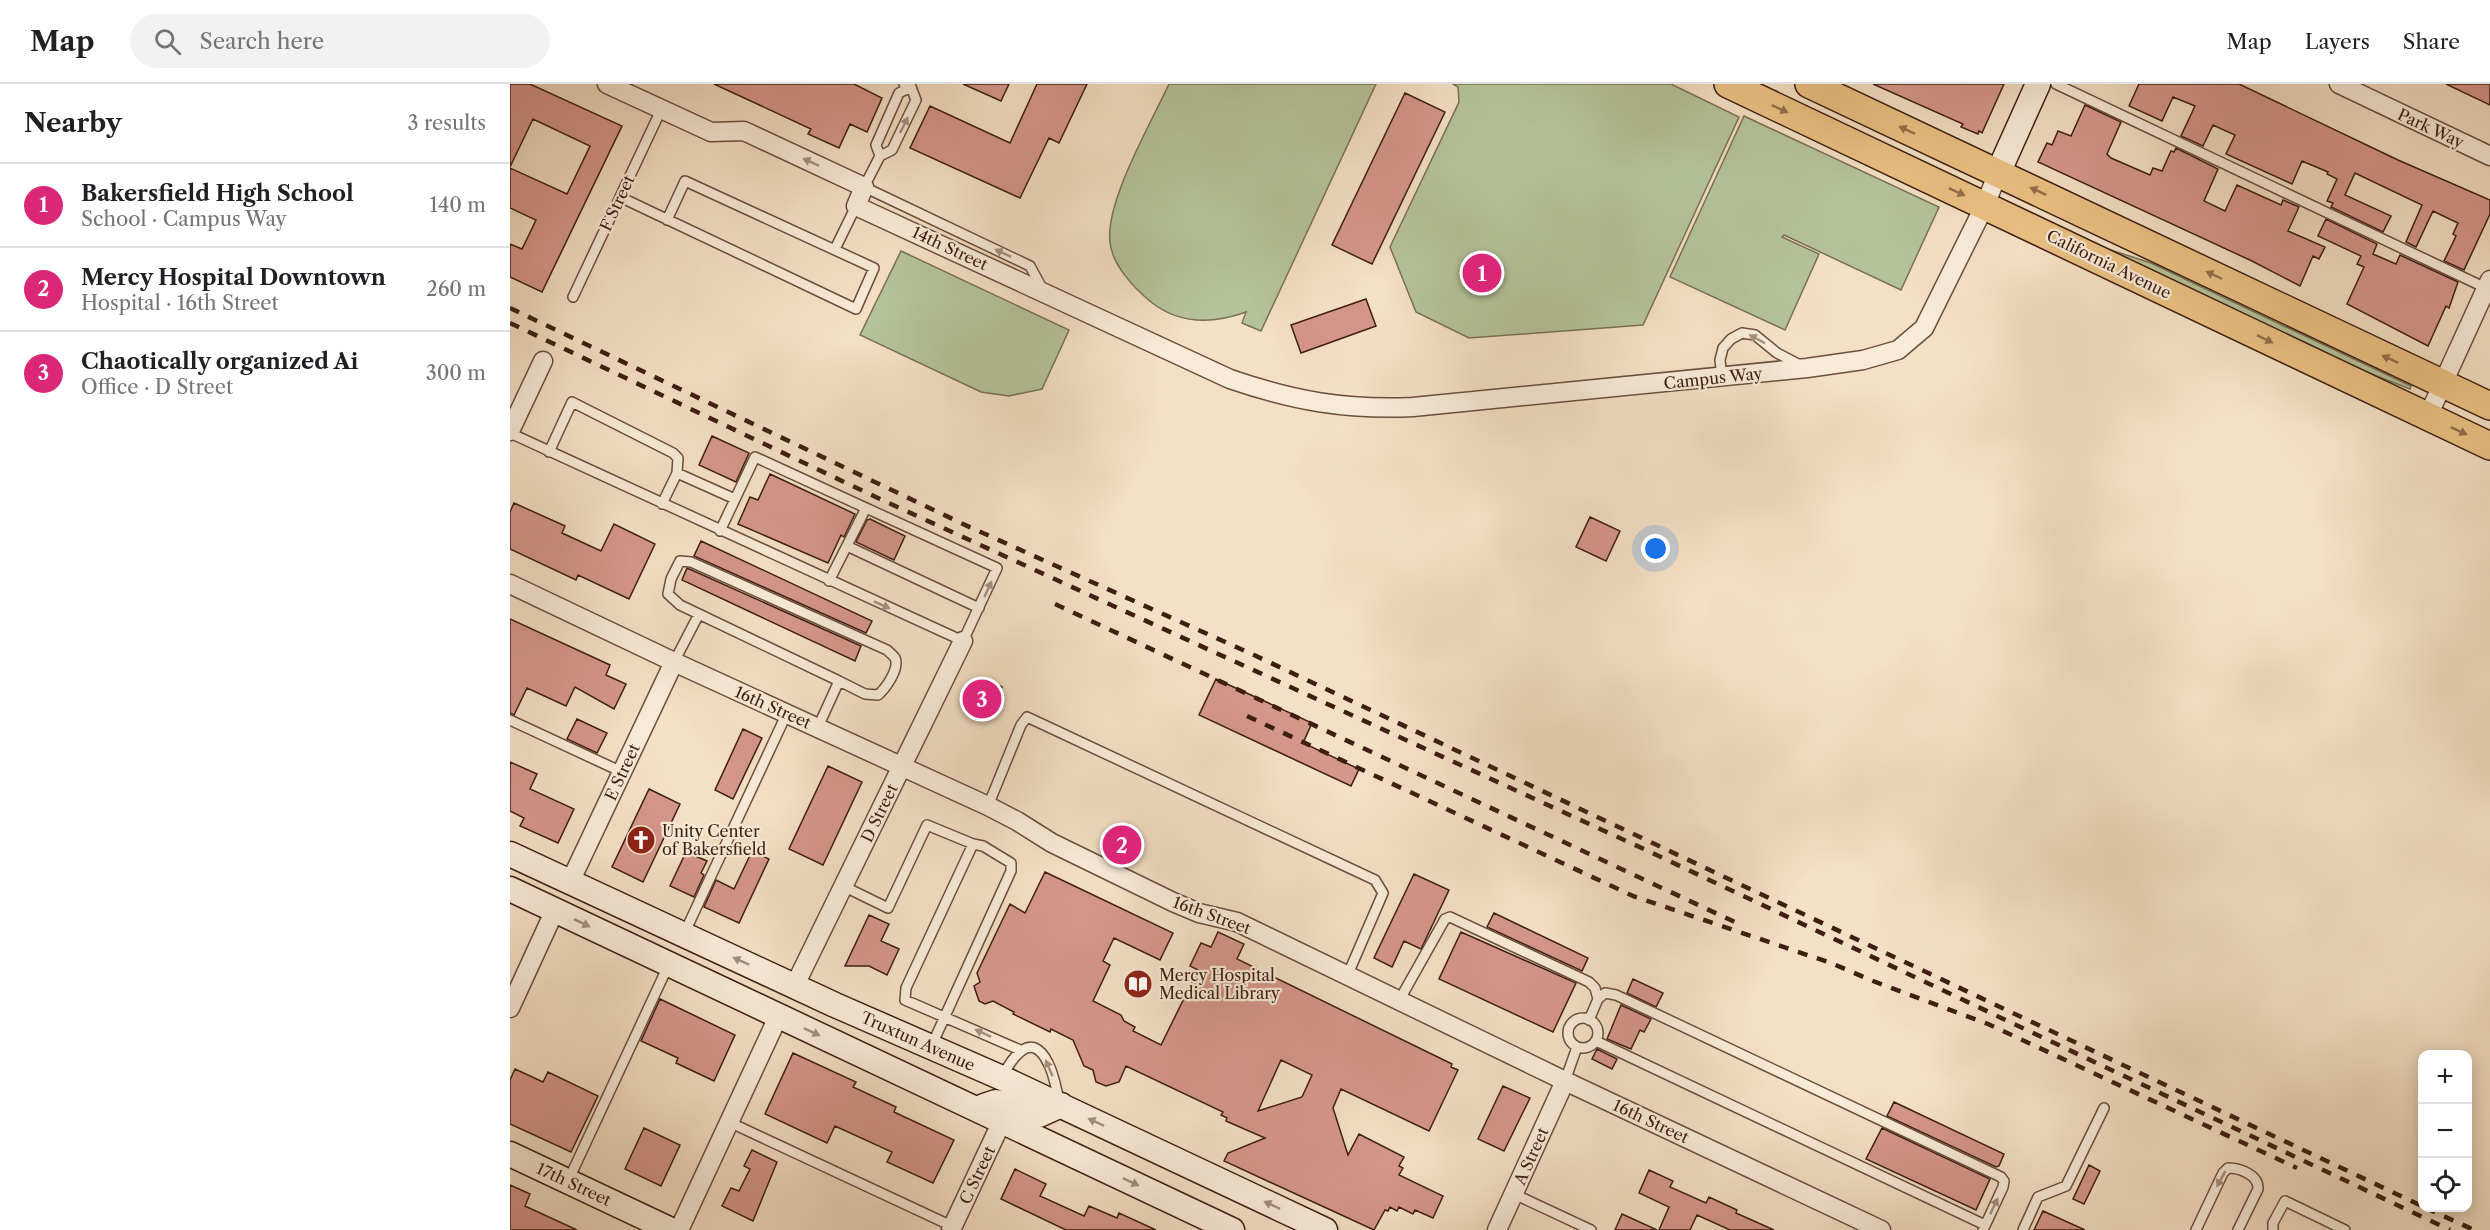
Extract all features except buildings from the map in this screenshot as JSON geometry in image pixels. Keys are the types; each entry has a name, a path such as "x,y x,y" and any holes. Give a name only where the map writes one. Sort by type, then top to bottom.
{"main road":[{"name":"California Avenue","path":"1728,84 2490,446"},
{"path":"1809,84 2490,406"},
{"path":"1998,173 2038,84"},
{"name":"Truxtun Avenue","path":"510,854 835,1005 1061,1105 1325,1230"},
{"path":"510,889 1227,1229"},
{"path":"740,999 786,992 795,985"},
{"path":"778,1017 795,1008 835,1005"},
{"path":"975,1108 996,1102 1039,1115 1061,1105"},
{"name":"17th Street","path":"510,1154 671,1230"}],"street":[{"path":"607,84 711,132 744,131 864,187 856,206"},
{"name":"Park Way","path":"2339,84 2490,156"},
{"name":"Campus Way","path":"1321,404 1376,409 1413,407 1807,368 1863,360 1898,350 1924,328 1985,205 1998,173"},
{"name":"14th Street","path":"856,206 1230,379 1276,395 1321,404"},
{"path":"2428,416 2489,286"},
{"path":"510,432 543,361"},
{"name":"16th Street","path":"510,584 988,806 1052,843 1173,902 1199,913 1237,922 1400,999 1564,1081 1881,1230"},
{"name":"D Street","path":"795,985 963,641"},
{"name":"E Street","path":"570,882 674,662"},
{"path":"510,1008 555,910"},
{"path":"679,1230 778,1017"},
{"name":"A Street","path":"1497,1230 1564,1081"},
{"name":"C Street","path":"955,1229 1002,1121"}],"lane":[{"path":"2056,84 2489,286"},
{"path":"880,156 876,145 899,93 908,86 916,99 892,150 880,156 864,187 1030,266 1043,291"},
{"name":"F Street","path":"573,297 661,110"},
{"path":"620,197 667,220 856,309 874,268 685,182 667,220"},
{"path":"835,249 856,206"},
{"path":"1722,377 1720,360 1723,348 1731,339 1742,333 1755,334 1777,353 1807,368"},
{"path":"549,452 572,402 674,453 678,458 677,473 662,504"},
{"path":"510,432 720,531 963,641 997,568 755,457 720,531"},
{"path":"677,473 735,499"},
{"path":"829,581 866,508"},
{"path":"847,546 979,608"},
{"path":"680,561 691,562 887,651 895,658 896,665 885,689 878,695 865,694 839,681 680,605 668,594 671,579 680,561"},
{"path":"674,662 699,614"},
{"path":"818,727 839,681"},
{"path":"683,935 787,713"},
{"path":"988,806 1021,725 1027,717 1375,880 1383,893 1348,974"},
{"path":"510,720 622,772"},
{"path":"843,886 888,908 927,825 982,846 1005,857 1011,863 1011,871 931,1047"},
{"path":"973,844 906,988 904,997 905,1000 1020,1050"},
{"path":"1400,999 1445,919 1450,917 1589,982 1595,988 1598,999"},
{"path":"568,1181 668,965"},
{"path":"1589,1020 1598,999 1605,993 1616,994 2001,1177 2004,1181 1984,1228 1596,1041"},
{"path":"1577,1020 1589,1020 1597,1027 1596,1041 1589,1047 1577,1047 1569,1037 1570,1027 1577,1020"},
{"path":"1564,1081 1577,1047"},
{"path":"1002,1078 1013,1057 1020,1050 1029,1048 1038,1050 1048,1063 1061,1105"},
{"path":"2023,1230 2038,1197 2066,1186 2104,1108"},
{"path":"729,1122 955,1229"},
{"path":"2196,1230 2223,1173 2228,1168 2234,1168 2255,1178 2258,1183 2258,1189 2238,1230"},
{"path":"1514,1194 1591,1230"},
{"path":"2273,1230 2273,1223 2284,1201 2344,1230"}],"green space":[{"path":"1169,84 1376,84 1261,331 1242,323 1246,312 1221,319 1197,320 1162,310 1131,283 1119,267 1112,251 1110,225 1122,185"},
{"path":"1453,84 1671,84 1739,117 1643,325 1469,338 1416,312 1390,247 1459,102 1458,87"},
{"path":"1744,116 1939,207 1901,290 1784,235 1782,237 1819,254 1785,330 1670,277"},
{"path":"2016,206 2108,249 2151,263 2411,386 2410,389 2338,361"},
{"path":"901,251 1069,330 1042,389 1009,396 981,392 860,335"}],"railway":[{"path":"510,308 963,524 1254,655 2418,1204"},
{"path":"510,323 880,499 1646,850 2450,1230"},
{"path":"1055,604 1739,924"},
{"path":"1247,716 1633,896 1831,963 1988,1024 2297,1168"},
{"path":"2435,1212 2474,1230"}],"place":[{"name":"Bakersfield High School","path":"1482,273"},
{"name":"Chaotically organized Ai","path":"982,699"},
{"name":"Unity Center of Bakersfield","path":"641,840"},
{"name":"Mercy Hospital Downtown","path":"1122,845"},
{"name":"Mercy Hospital Medical Library","path":"1138,984"}]}
